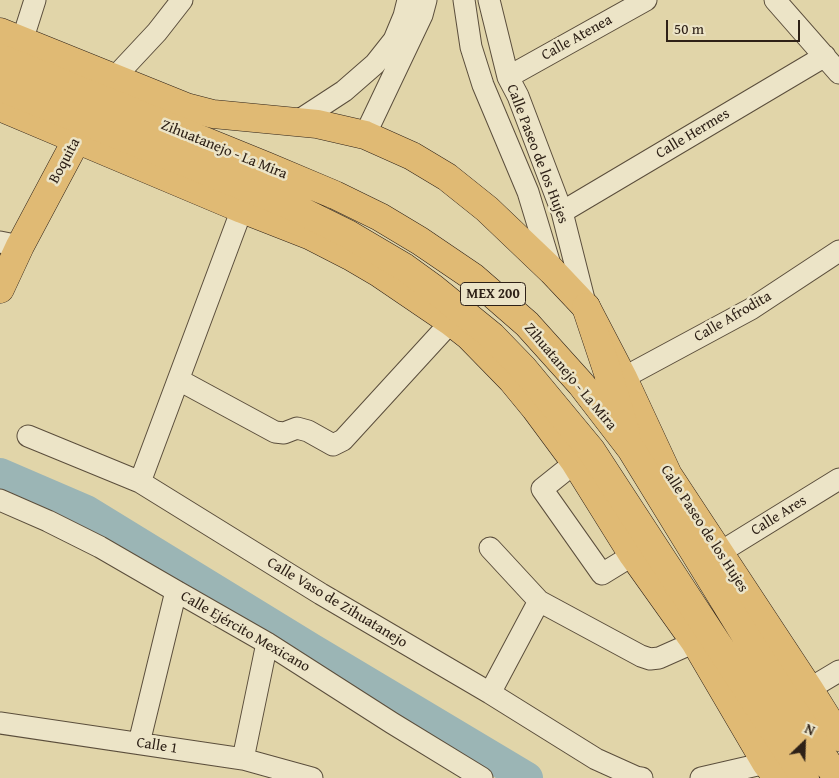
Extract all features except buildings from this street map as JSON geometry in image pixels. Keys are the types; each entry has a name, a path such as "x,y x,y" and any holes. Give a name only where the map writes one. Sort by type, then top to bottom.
{"main road":[{"path":"11,37 107,89"},
{"name":"Zihuatanejo - La Mira","path":"0,58 107,89 266,166 335,195 380,217 420,241 473,277 527,324 580,384 631,449 747,638 827,734 837,778"},
{"name":"Zihuatanejo - La Mira","path":"0,87 81,131 285,203 348,234 433,288 492,336 528,374 583,456 776,766 805,778"},
{"name":"Calle Paseo de los Hujes","path":"107,89 213,114 317,124 365,135 412,156 447,178 487,209 552,271 586,308 623,378 668,475 809,689 827,734"},
{"name":"Boquita","path":"0,289 10,244 107,89"},
{"path":"0,107 81,131 242,209 311,236 379,273 469,336 512,380 535,408 583,456 633,555 694,642 776,766"},
{"path":"586,308 631,449"}],"street":[{"path":"11,37 35,0"},
{"path":"107,89 157,32 182,0"},
{"path":"298,122 344,91 375,64 394,40 404,16 408,0"},
{"path":"365,135 422,15 426,0"},
{"name":"Calle Paseo de los Hujes","path":"464,0 471,47 483,85 528,192 552,271"},
{"name":"Calle Paseo de los Hujes","path":"489,0 508,77 518,96 562,212 586,308"},
{"name":"Calle Atenea","path":"508,77 646,0"},
{"path":"775,0 839,73"},
{"name":"Calle Hermes","path":"562,212 825,56"},
{"path":"140,482 242,209"},
{"name":"Calle Afrodita","path":"623,378 751,309 839,251"},
{"path":"179,380 275,432 284,433 297,428 308,431 333,445 343,440 451,322"},
{"name":"Calle Vaso de Zihuatanejo","path":"28,436 140,482 320,594 490,693 596,759 642,778"},
{"path":"583,456 542,489 602,574 633,555"},
{"name":"Calle Ares","path":"719,553 839,479"},
{"name":"Calle Ejército Mexicano","path":"0,500 100,547 267,643 482,778"},
{"path":"490,548 539,601 641,656 660,658 694,642"},
{"path":"139,743 176,592"},
{"path":"490,693 539,601"},
{"path":"243,759 267,643"},
{"path":"809,689 839,671"},
{"name":"Calle 1","path":"0,723 243,759 312,778"},
{"path":"701,778 776,766"}],"waterway":[{"path":"0,474 86,511 311,649 527,778"}]}
